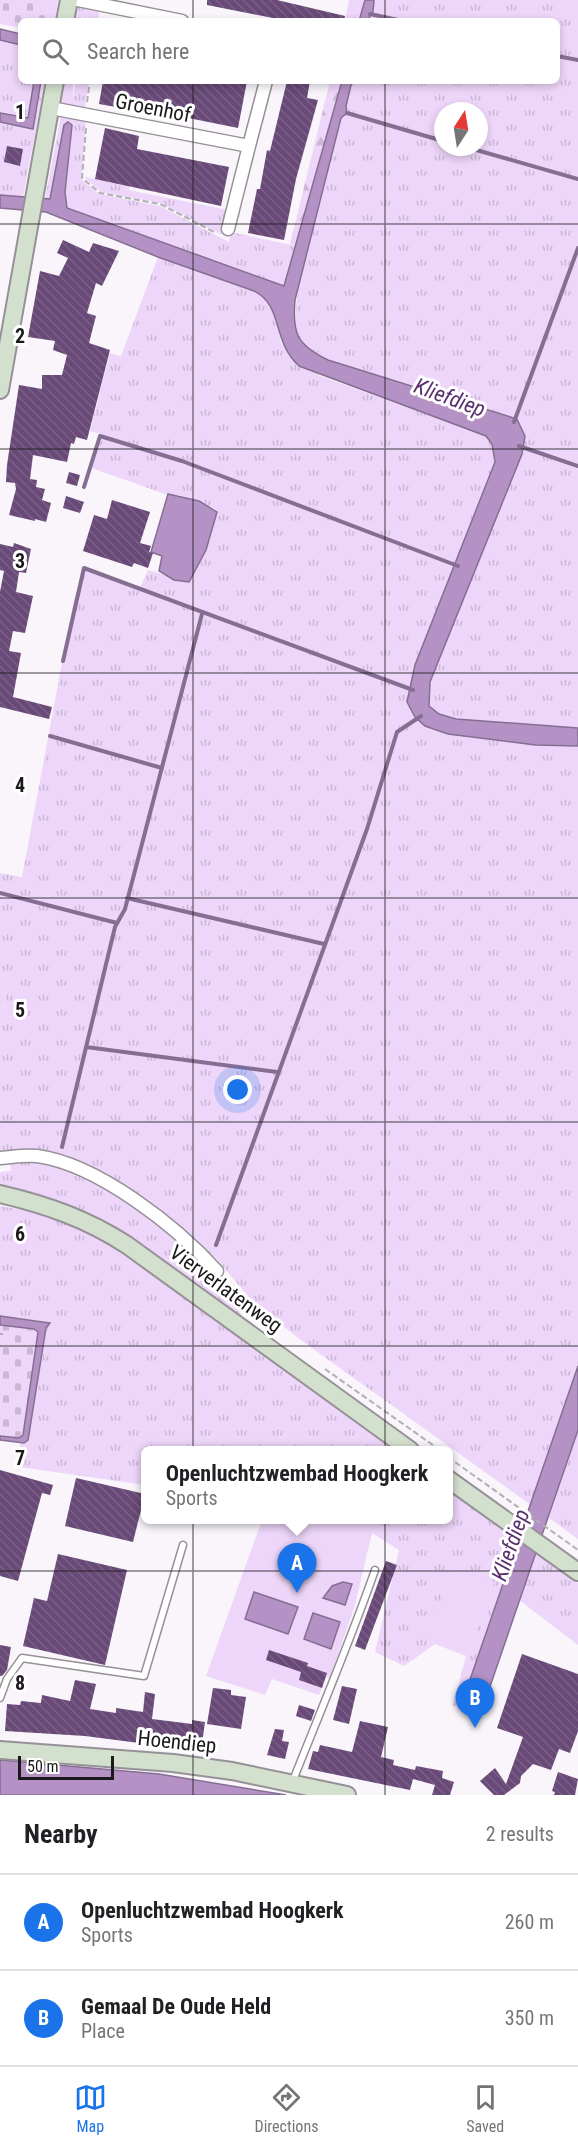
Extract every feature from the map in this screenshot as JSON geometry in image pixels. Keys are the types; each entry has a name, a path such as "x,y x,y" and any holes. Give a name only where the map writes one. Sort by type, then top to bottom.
{"street":[{"path":"66,18 69,0"},
{"path":"78,0 167,18"},
{"path":"0,390 55,84"},
{"path":"228,229 265,84"},
{"name":"Groenhof","path":"51,108 249,146"},
{"path":"0,1158 26,1156 45,1158 109,1185 171,1226 217,1271"},
{"name":"Vierverlatenweg","path":"0,1194 67,1212 112,1235 404,1446"},
{"path":"453,1483 578,1572"},
{"name":"Hoendiep","path":"0,1750 173,1763 232,1771 347,1795"}],"lane":[{"path":"0,1698 7,1679 22,1658 144,1676 183,1545"},
{"path":"291,1784 337,1668 349,1644 375,1570"}],"path":[{"path":"90,84 85,115 87,119 82,178 100,193 160,204 225,239 228,229"},
{"path":"217,1271 266,1327"},
{"path":"324,1368 434,1446"},
{"path":"453,1461 578,1550"}],"green space":[{"path":"0,0 49,0 46,18 18,18 18,27 0,24"},
{"path":"49,0 58,0 55,18 46,18"},
{"path":"349,0 365,0 360,18 346,18"},
{"path":"374,0 578,0 578,728 456,719 439,714 429,706 430,682 524,447 521,424 517,419 319,356 301,343 296,321 302,265 341,118 347,113 346,106 351,84 560,84 560,18 369,18 373,12"},
{"path":"79,6 100,9 98,18 84,18 83,15 82,18 72,18 74,9"},
{"path":"0,40 18,44 18,84 34,84 28,118 0,113"},
{"path":"40,84 44,84 23,197 0,195 0,122 33,129"},
{"path":"61,84 73,84 73,98 75,84 89,84 85,109 65,105 59,99"},
{"path":"329,84 341,84 296,246 290,244"},
{"path":"61,115 86,119 81,179 99,194 160,206 229,242 231,232 296,246 284,286 66,208 65,192 71,140 66,123 50,199 45,199"},
{"path":"84,177 129,185 129,190 228,210 222,235 160,203 101,192"},
{"path":"158,257 263,295 274,308 281,343 320,376 486,436 492,444 495,462 415,665 407,702 415,717 536,745 578,746 578,1366 531,1505 453,1449 453,1446 449,1446 298,1338 253,1302 215,1257 210,1256 170,1220 77,1165 0,1153 0,1032 8,976 0,974 0,873 22,877 74,599 84,568 139,590 148,570 189,582 210,540 217,512 214,508 179,495 168,495 92,468 101,434 90,431 110,353 121,356"},
{"path":"0,974 8,976 0,1032"},
{"path":"31,1160 58,1168 112,1192 162,1225 184,1244 224,1286 245,1322 159,1258 98,1220 34,1193 0,1185 0,1172 11,1171 10,1161"},
{"path":"0,1206 47,1214 103,1238 392,1446 141,1446 141,1484 20,1467 20,1442 24,1443 48,1322 0,1316"},
{"path":"0,1325 34,1329 38,1332 23,1435 19,1438 0,1436"},
{"path":"578,1430 578,1539 549,1518"},
{"path":"453,1491 519,1541 490,1619 464,1704 453,1706 466,1656 494,1582 427,1641 435,1644 404,1666 375,1652 399,1550 372,1533 360,1580 269,1524 453,1524"},
{"path":"261,1524 359,1524 372,1532 355,1605 330,1678 326,1677 319,1695 272,1679 265,1695 206,1676"},
{"path":"535,1552 578,1583 578,1645 519,1600"},
{"path":"454,1567 494,1582 466,1656 427,1641"}],"shaded area":[{"path":"365,0 374,0 373,12 369,18 360,18"},
{"path":"0,29 18,33 18,44 0,40"},
{"path":"34,84 40,84 33,129 0,122 0,113 28,118"},
{"path":"341,84 351,84 346,106 347,113 341,118 295,300 296,330 309,349 328,360 517,419 525,436 522,454 430,682 429,706 439,714 456,719 578,728 578,746 536,745 448,734 425,726 415,717 407,702 415,665 495,462 492,444 486,436 299,366 284,345 270,305 254,291 158,257 46,212 0,208 0,195 50,199 64,125 68,122 72,125 65,192 67,208 284,286"},
{"path":"168,494 199,501 217,512 206,550 189,582 174,580 159,571 162,556 151,552"},
{"path":"0,1316 50,1323 46,1328 28,1440 24,1443 0,1440 0,1436 19,1438 23,1435 38,1332 34,1329 0,1325"},
{"path":"578,1366 578,1430 484,1704 477,1710 464,1704 463,1700"},
{"path":"343,1582 352,1584 345,1605 323,1598 332,1586"},
{"path":"254,1592 298,1607 288,1634 245,1619"},
{"path":"313,1613 340,1622 331,1649 304,1639"},
{"path":"0,1760 159,1774 286,1795 0,1795"}],"building":[{"path":"207,0 277,0 345,16 345,18 273,18 207,5"},
{"path":"102,84 246,84 238,128 134,107 133,110 99,104"},
{"path":"286,84 309,84 307,98 318,100 296,179 284,240 248,233 257,189 260,189 267,150 270,151"},
{"path":"105,128 139,136 137,149 229,167 221,206 95,179"},
{"path":"7,146 23,149 20,166 4,162"},
{"path":"63,240 89,252 93,243 119,251 102,286 96,283 87,313 96,316 89,343 110,350 87,440 76,437 74,444 71,443 67,462 33,455 30,479 37,480 36,487 45,489 42,500 51,503 46,522 9,515 16,489 15,483 6,482 7,465 19,385 42,389 42,375 62,375 67,355 53,350 55,341 28,337 40,271 59,276 68,258 57,253"},
{"path":"69,472 80,475 77,486 66,483"},
{"path":"66,496 84,502 80,513 63,508"},
{"path":"112,500 150,512 140,543 151,546 149,552 153,553 148,568 134,563 132,567 83,551 94,515 107,519"},
{"path":"14,543 31,549 26,573 19,572 16,592 33,596 25,633 13,631 9,651 21,653 13,697 52,707 49,719 0,707 0,592 4,571 0,570 0,544 13,547"},
{"path":"0,1470 53,1485 50,1495 42,1493 18,1581 0,1576"},
{"path":"76,1478 141,1493 141,1510 133,1542 65,1526"},
{"path":"58,1554 127,1570 105,1665 23,1646 34,1598 47,1601"},
{"path":"386,1561 397,1565 365,1650 355,1646"},
{"path":"0,1645 11,1647 7,1670 2,1676 0,1676"},
{"path":"269,1650 308,1663 307,1666 327,1673 322,1688 299,1680 301,1672 266,1660"},
{"path":"522,1654 578,1674 578,1731 570,1753 559,1749 551,1770 533,1764 521,1776 520,1783 504,1795 494,1795 480,1781 495,1768 506,1784 523,1737 497,1728"},
{"path":"75,1680 96,1684 90,1709 116,1713 116,1708 143,1712 145,1692 155,1694 152,1719 192,1724 192,1720 205,1722 201,1751 85,1736 5,1731 7,1704 20,1705 21,1701 41,1703 42,1695 70,1701"},
{"path":"342,1686 357,1689 349,1724 333,1720"},
{"path":"213,1688 231,1690 231,1695 246,1697 241,1729 207,1724"},
{"path":"299,1705 315,1710 311,1721 296,1716"},
{"path":"360,1721 388,1727 381,1757 394,1760 393,1765 415,1770 416,1766 443,1771 442,1778 454,1782 450,1795 432,1795 435,1785 413,1779 410,1790 308,1769 313,1751 318,1752 320,1745 352,1752"},
{"path":"275,1729 284,1730 282,1741 289,1742 285,1759 267,1755"},
{"path":"558,1772 578,1779 575,1795 554,1795 555,1792 552,1791"}],"waterway":[{"path":"370,14 389,18"},
{"path":"560,57 578,60"},
{"path":"347,113 434,138"},
{"path":"488,153 578,179"},
{"path":"514,422 578,248"},
{"path":"84,487 100,436 182,461 458,566"},
{"path":"519,446 578,466"},
{"path":"63,661 84,568 413,690"},
{"path":"62,1147 115,927 125,909 202,614"},
{"path":"216,1245 367,829 397,732 421,716"},
{"path":"50,736 162,768"},
{"path":"0,893 117,923"},
{"path":"127,898 324,944"},
{"path":"86,1047 277,1072"}],"place":[{"name":"Openluchtzwembad Hoogkerk","path":"297,1593"},
{"name":"Gemaal De Oude Held","path":"475,1728"}],"water label":[{"name":"Kliefdiep","path":"450,397"},
{"name":"Kliefdiep","path":"510,1545"}]}
